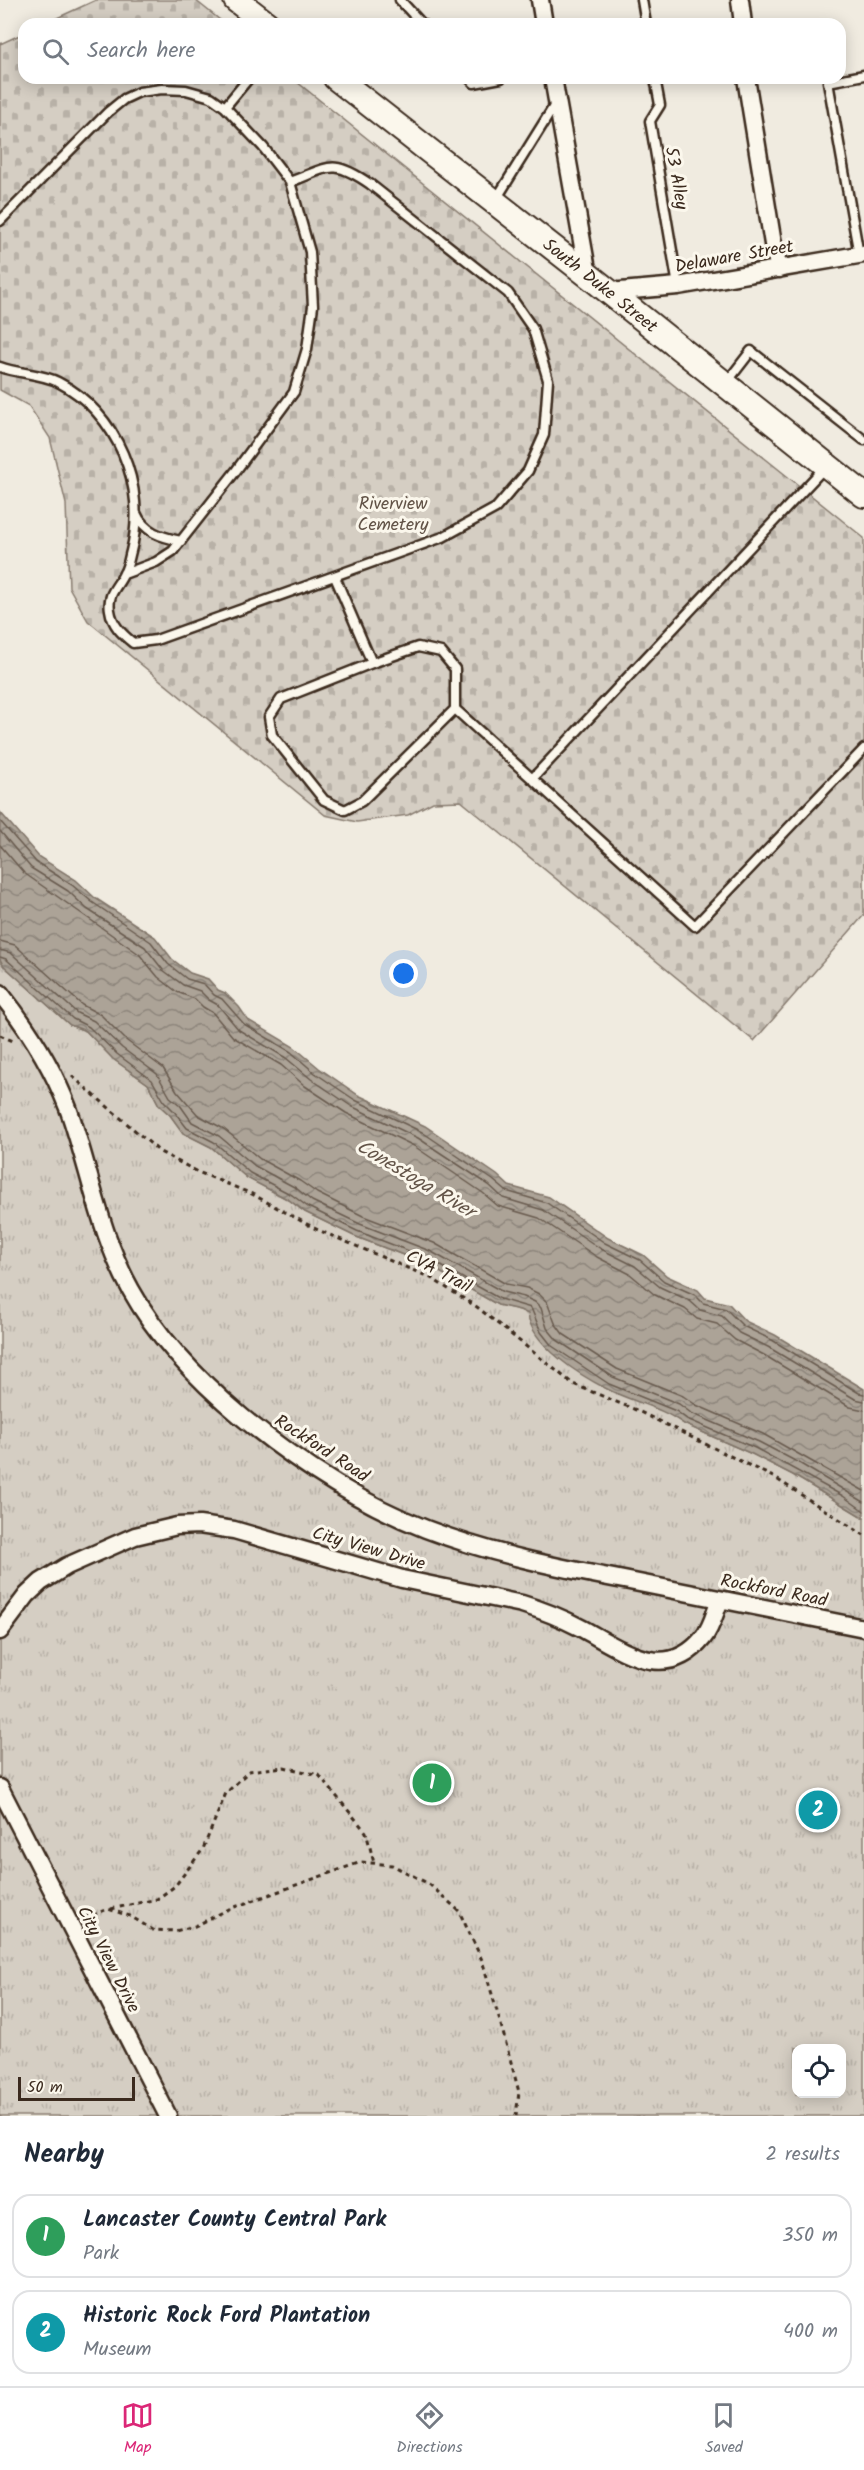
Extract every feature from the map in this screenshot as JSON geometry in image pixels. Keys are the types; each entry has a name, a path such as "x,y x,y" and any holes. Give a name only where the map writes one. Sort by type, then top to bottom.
{"main road":[{"path":"236,0 259,18"},
{"name":"South Duke Street","path":"344,84 864,495"}],"street":[{"path":"540,0 543,18"},
{"path":"740,0 742,18"},
{"path":"555,84 588,275"},
{"path":"747,84 771,233 779,268"},
{"name":"Delaware Street","path":"609,292 678,286 861,254"},
{"name":"Rockford Road","path":"0,993 43,1054 67,1107 112,1252 131,1291 171,1347 193,1372 270,1440 342,1487 389,1513 451,1538 542,1563 864,1628"},
{"name":"City View Drive","path":"0,1631 27,1595 41,1582 67,1566 135,1536 177,1526 199,1525 228,1528 402,1579 540,1609 617,1648 651,1661 674,1660 686,1654 709,1629 720,1600"},
{"name":"City View Drive","path":"0,1788 168,2116"}],"lane":[{"path":"400,0 416,18"},
{"path":"642,0 645,18"},
{"path":"846,78 864,75"},
{"path":"225,107 244,84"},
{"name":"53 Alley","path":"656,84 660,105 650,121 678,286"},
{"path":"828,84 861,254"},
{"path":"0,221 108,112 124,99 139,92 162,89 186,90 211,97 225,107 263,147 290,182 310,252 313,306 307,349 294,392 173,550 156,562 124,574"},
{"path":"494,202 557,100"},
{"path":"0,367 56,381 73,391 109,427 125,458 130,476 134,510 132,548 124,574 110,593 110,611 117,630 133,643 156,640 443,537 496,508 528,471 544,435 548,380 533,329 508,293 370,184 347,169 334,166 290,182"},
{"path":"725,384 751,351 864,440"},
{"path":"532,779 826,465"},
{"path":"134,510 139,522 151,532 181,541"},
{"path":"335,577 372,663"},
{"path":"418,647 441,652 455,669 455,709 362,801 345,810 324,800 272,735 269,717 281,699 418,647"},
{"path":"455,709 695,926 864,749"}],"path":[{"path":"0,1035 43,1054"},
{"name":"CVA Trail","path":"72,1076 160,1152 198,1172 252,1194 316,1229 432,1278 477,1307 573,1384 636,1410 775,1478 864,1535"},
{"path":"70,1924 108,1909 157,1899 175,1886 202,1849 226,1792 249,1771 284,1767 319,1775 366,1832 374,1863"},
{"path":"108,1909 130,1916 153,1929 175,1931 195,1926 229,1909 361,1862 392,1865 429,1884 459,1911 482,1960 501,2025 519,2092 516,2116"}],"green space":[{"path":"96,0 195,0 218,18 57,18"},
{"name":"Riverview Cemetery","path":"18,36 18,84 299,84 864,538 864,915 754,1041 461,801 433,802 408,815 357,822 325,815 88,621 69,587 66,504 50,438 29,406 0,390 0,44"},
{"path":"0,959 3,965 70,1025 86,1031 113,1059 148,1084 159,1105 170,1115 183,1133 211,1147 247,1178 289,1200 305,1212 354,1236 424,1263 498,1305 529,1314 529,1321 684,1424 793,1475 864,1518 864,2116 0,2116"}],"water":[{"name":"Conestoga River","path":"0,812 39,857 76,880 95,898 155,937 172,959 190,973 208,979 239,1007 248,1020 294,1047 358,1095 425,1126 497,1175 509,1186 549,1197 608,1238 643,1255 667,1276 698,1290 705,1298 729,1304 745,1321 775,1335 864,1389 864,1518 793,1475 752,1454 596,1383 571,1368 547,1348 531,1326 528,1314 498,1305 424,1263 354,1236 305,1212 289,1200 247,1178 211,1147 183,1133 170,1115 159,1105 148,1084 113,1059 86,1031 70,1025 3,965 0,959"}],"place":[{"name":"Lancaster County Central Park","path":"432,1783"},
{"name":"Historic Rock Ford Plantation","path":"818,1810"}]}
